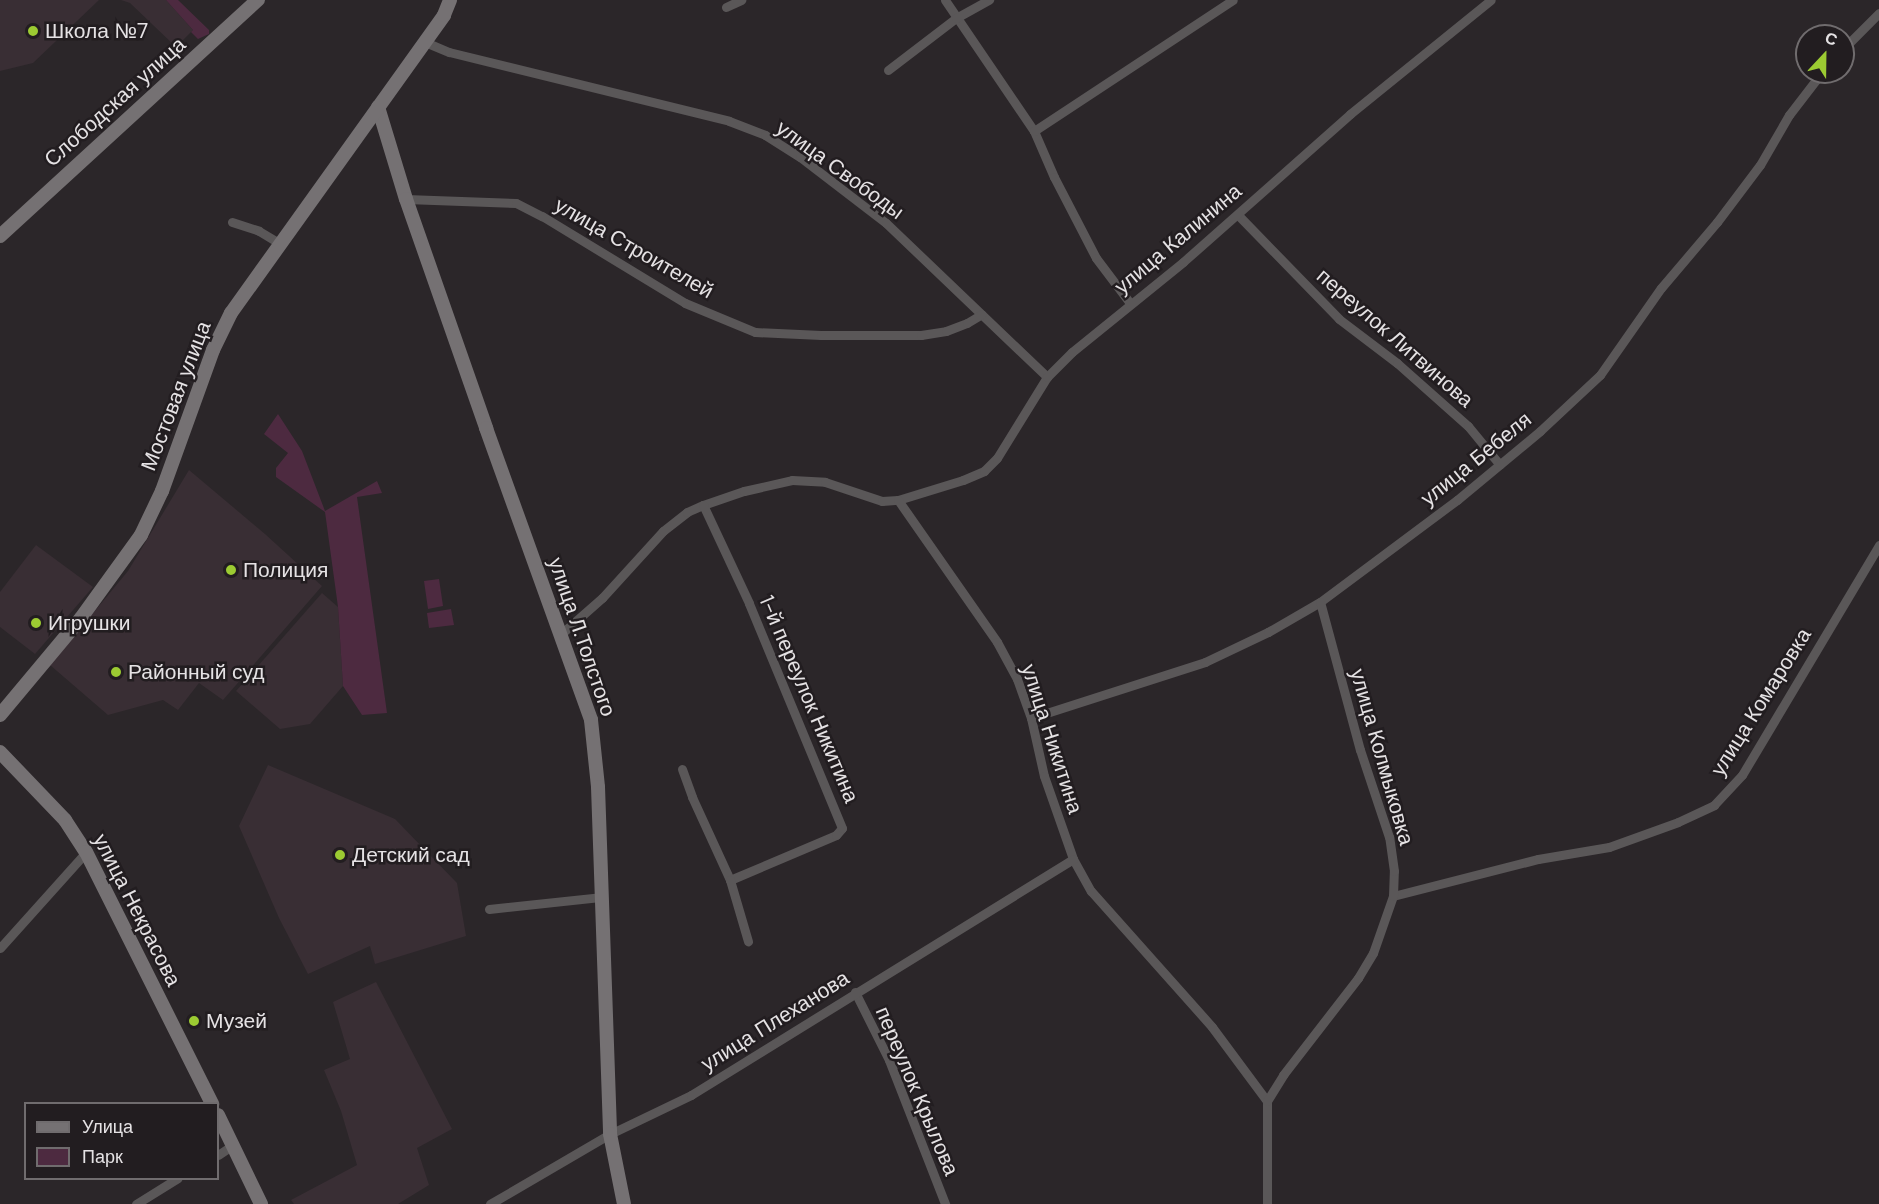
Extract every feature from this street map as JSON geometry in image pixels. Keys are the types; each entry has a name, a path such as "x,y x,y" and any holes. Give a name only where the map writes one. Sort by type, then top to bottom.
{"street":[{"name":"Слободская улица","path":"0,236 258,0"},
{"name":"Мостовая улица","path":"0,715 96,599 141,535 162,491 213,350 231,313 444,15 450,0"},
{"path":"726,7 741,0"},
{"path":"945,0 1034,131 1054,177 1096,258 1130,303"},
{"path":"888,70 956,18 989,0"},
{"path":"1034,131 1233,0"},
{"name":"улица Калинина","path":"898,500 963,480 984,471 1002,451 1047,377 1072,352 1238,215 1350,114 1491,0"},
{"path":"1855,37 1879,13"},
{"name":"улица Свободы","path":"424,42 449,52 729,121 765,135 800,157 886,223 1047,377"},
{"name":"улица Бебеля","path":"1031,718 1205,662 1268,632 1320,602 1500,465 1600,375 1661,288 1717,222 1760,165 1789,115 1813,84"},
{"name":"улица Л.Толстого","path":"378,107 406,199 591,720 598,787 610,1134 624,1204"},
{"name":"улица Строителей","path":"406,199 516,203 552,222 685,303 755,332 821,335 921,335 945,331 967,323 982,314"},
{"name":"переулок Литвинова","path":"1238,215 1339,319 1397,363 1468,426 1500,465"},
{"path":"232,222 259,231 281,244"},
{"path":"561,634 602,598 663,531 687,512 703,505 744,491 792,480 825,482 882,501 898,500"},
{"name":"улица Никитина","path":"898,500 997,642 1017,679 1031,718 1044,776 1073,859 1091,891 1212,1027 1267,1101"},
{"name":"1-й переулок Никитина","path":"703,505 749,603 842,828 836,835 730,880"},
{"name":"улица Комаровка","path":"1394,896 1538,859 1610,847 1678,822 1714,805 1742,775 1879,545"},
{"name":"улица Колмыковка","path":"1267,1101 1282,1075 1358,978 1373,953 1394,896 1394,871 1389,837 1360,750 1320,602"},
{"name":"улица Некрасова","path":"0,752 65,820 86,852 211,1102"},
{"path":"682,769 692,797 730,880 748,941"},
{"path":"0,948 86,852"},
{"name":"улица Плеханова","path":"490,1204 610,1134 691,1095 1073,859"},
{"path":"489,909 602,897"},
{"name":"переулок Крылова","path":"855,992 889,1060 945,1204"},
{"path":"1267,1101 1267,1204"},
{"path":"219,1117 261,1204"},
{"path":"219,1154 233,1145"},
{"path":"136,1204 176,1180"}],"shaded area":[{"name":"Школа №7","path":"0,0 99,0 33,63 0,71"},
{"name":"Школа №7","path":"121,0 166,0 193,30 176,47 130,3"},
{"path":"189,470 322,586 223,700 199,683 178,710 163,700 108,715 50,665 128,571"},
{"path":"36,545 93,587 35,654 0,627 0,592"},
{"path":"322,593 338,607 343,686 310,724 280,729 236,691"},
{"name":"Детский сад","path":"268,765 395,819 457,883 466,936 375,964 370,946 308,974 279,918 239,826"},
{"path":"376,982 452,1129 417,1148 429,1185 398,1204 294,1204 291,1200 357,1165 341,1111 324,1070 350,1059 333,1002"}],"green space":[{"path":"166,0 178,0 209,30 209,34 198,39 191,32 193,30"},
{"path":"278,414 302,451 325,511 377,481 382,493 357,497 387,713 362,715 343,686 338,607 325,512 276,477 276,468 288,453 264,434"},
{"path":"439,579 443,606 428,609 424,581"},
{"path":"451,609 454,625 429,628 427,613"}],"place":[{"name":"Школа №7","path":"33,31"},
{"name":"Полиция","path":"231,570"},
{"name":"Игрушки","path":"36,623"},
{"name":"Районный суд","path":"116,672"},
{"name":"Детский сад","path":"340,855"},
{"name":"Музей","path":"194,1021"}]}
